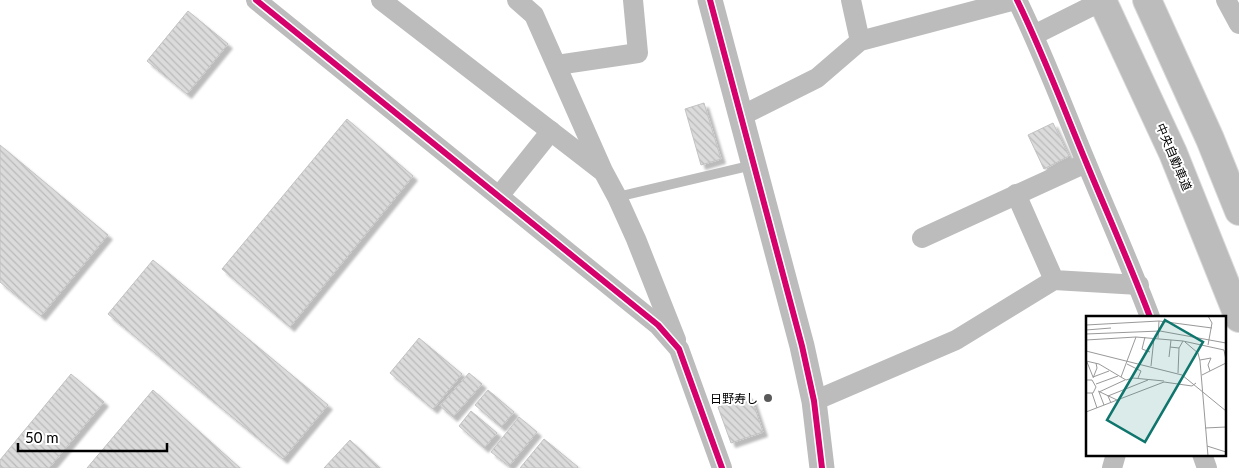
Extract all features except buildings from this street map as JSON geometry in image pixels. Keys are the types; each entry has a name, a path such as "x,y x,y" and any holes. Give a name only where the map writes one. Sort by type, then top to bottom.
{"highway":[{"name":"中央自動車道","path":"1103,0 1173,153 1239,318"},
{"path":"1147,0 1210,139 1239,211"}],"street":[{"path":"256,0 658,325 679,349"},
{"path":"381,0 602,171"},
{"path":"517,0 534,15 602,171 617,197 636,238 722,468"},
{"path":"557,65 638,53 633,0"},
{"path":"710,0 787,286 814,401 822,468"},
{"path":"851,0 860,41"},
{"path":"740,116 817,78 860,41 1016,0 1034,35 1150,316"},
{"path":"1034,35 1103,0"},
{"path":"1226,0 1239,24"},
{"path":"499,196 551,131"},
{"path":"922,238 1086,163"},
{"path":"1016,194 1054,280"},
{"path":"814,401 956,340 1054,280 1140,291"},
{"path":"1139,316 1140,291"},
{"path":"1203,456 1207,468"}],"lane":[{"path":"617,197 754,164"}],"cycle path":[{"path":"256,0 658,325 679,349 722,468"},
{"path":"710,0 802,346 814,401 822,468"},
{"path":"1017,0 1044,60 1150,316"}],"place":[{"name":"日野寿し","path":"768,398"}]}
